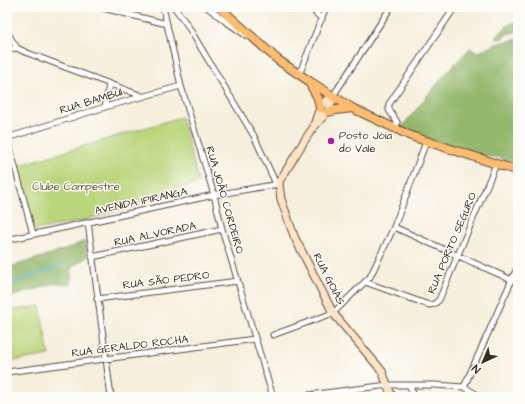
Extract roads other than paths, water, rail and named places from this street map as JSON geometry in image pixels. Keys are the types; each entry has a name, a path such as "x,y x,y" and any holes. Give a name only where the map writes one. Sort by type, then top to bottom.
{"main road":[{"path":"219,7 278,60 309,82 352,108 396,130 426,142 518,171"},
{"path":"309,82 318,98 320,108"},
{"path":"328,112 352,108"}],"street":[{"path":"7,10 10,7"},
{"path":"99,7 167,24"},
{"name":"RUA JOÃO CORDEIRO","path":"163,7 181,86 214,195 222,229 273,397"},
{"name":"RUA GOIÁS","path":"174,7 186,23 254,136 278,183 281,199 294,236 333,313 382,371 392,397"},
{"path":"207,7 236,29 257,41"},
{"path":"309,7 322,19"},
{"path":"299,75 326,7"},
{"path":"278,183 314,127 328,112 331,107 333,96 391,7"},
{"path":"396,130 397,122 389,110 388,104 455,7"},
{"path":"7,32 17,48 41,59 142,96"},
{"path":"7,50 17,48"},
{"path":"105,107 109,84"},
{"name":"RUA BAMBUÍ","path":"7,137 142,96 181,86"},
{"path":"314,127 320,108 326,100 333,96"},
{"path":"7,137 33,234"},
{"path":"273,335 333,313 370,277 394,227 426,142"},
{"name":"RUA PORTO SEGURO","path":"365,282 429,305 434,304 439,300 496,164"},
{"name":"AVENIDA IPIRANGA","path":"7,240 214,195 278,183"},
{"path":"88,222 111,397"},
{"path":"394,227 512,280"},
{"name":"RUA ALVORADA","path":"92,257 222,229"},
{"path":"464,387 518,266"},
{"name":"RUA SÃO PEDRO","path":"98,299 238,281"},
{"name":"RUA GERALDO ROCHA","path":"7,372 255,339"},
{"path":"293,397 388,385 435,384 464,387 481,397"},
{"path":"409,385 415,397"}],"waterway":[{"path":"7,285 61,265"}],"place":[{"name":"Posto Jóia do Vale","path":"331,141"}],"park label":[{"name":"Clube Campestre","path":"76,186"}]}
